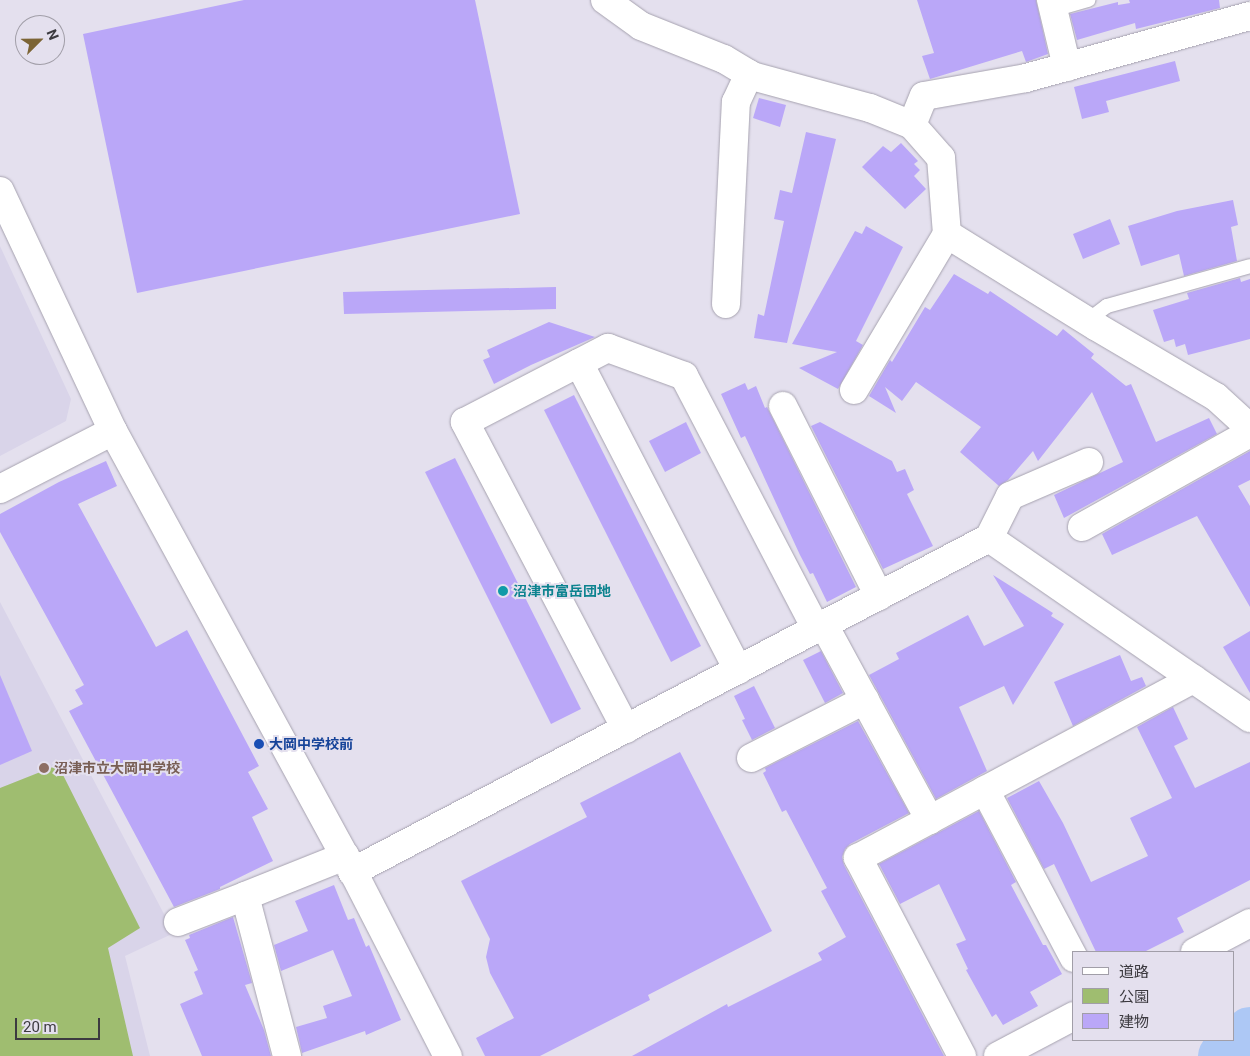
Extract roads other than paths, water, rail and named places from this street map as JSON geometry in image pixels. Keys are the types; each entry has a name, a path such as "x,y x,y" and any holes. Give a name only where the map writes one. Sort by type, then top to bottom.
{"street":[{"path":"605,0 641,26 724,60 748,74 870,108 912,125 941,158 947,234 854,390"},
{"path":"1052,5 1067,67"},
{"path":"912,125 924,96 1026,78 1250,16"},
{"path":"726,304 736,102 748,74"},
{"path":"0,191 114,431 348,864 448,1056"},
{"path":"947,234 1087,321 1216,397 1250,428"},
{"path":"626,729 465,422 608,348 684,376 820,627 865,700 930,820"},
{"path":"579,363 738,670"},
{"path":"783,406 879,596"},
{"path":"0,489 114,431"},
{"path":"1082,527 1250,434"},
{"path":"178,922 245,896 348,864 626,729 989,538 1010,496 1089,462"},
{"path":"989,538 1250,718"},
{"path":"962,1056 858,858 1193,679"},
{"path":"751,758 865,700"},
{"path":"985,790 1072,954"},
{"path":"245,896 287,1056"},
{"path":"1197,951 1250,923"},
{"path":"998,1056 1072,1017"}],"lane":[{"path":"1052,5 1089,0"},
{"path":"1087,321 1107,306 1250,266"}],"waterway":[{"path":"1223,1056 1250,1032"}],"place":[{"name":"沼津市富岳団地","path":"503,591"},
{"name":"大岡中学校前","path":"259,744"},
{"name":"沼津市立大岡中学校","path":"44,768"}]}
